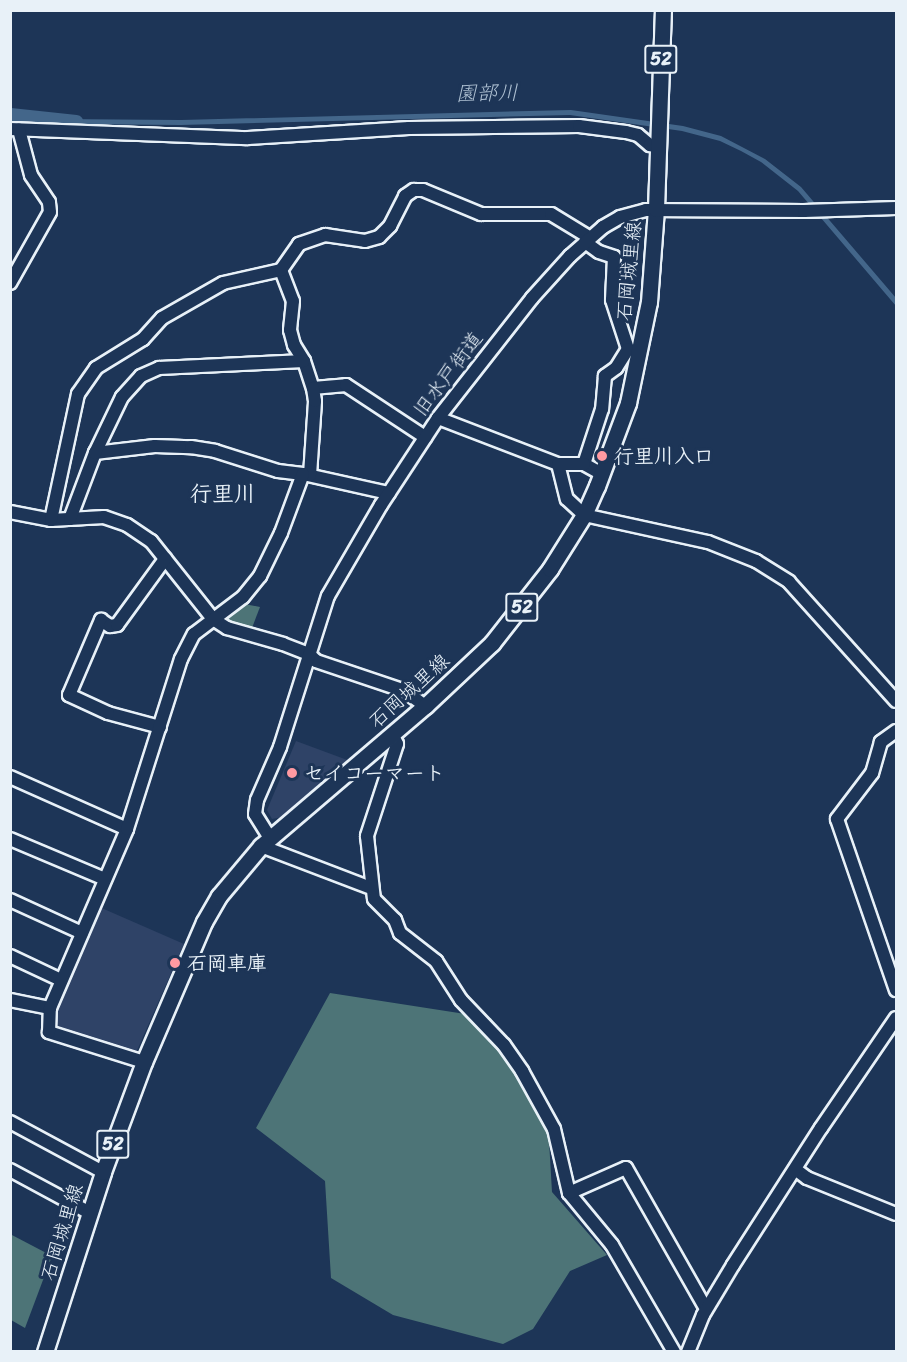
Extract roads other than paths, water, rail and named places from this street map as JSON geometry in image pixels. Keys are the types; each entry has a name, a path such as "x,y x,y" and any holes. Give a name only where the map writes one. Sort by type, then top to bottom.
{"main road":[{"name":"石岡城里線","path":"45,1352 103,1172 144,1062 204,922 231,880 266,842 425,706 472,663 507,625 550,568 584,515 603,474 628,403 639,357 651,280 659,142 663,10"}],"street":[{"path":"10,283 50,212 49,202 32,175 15,130 248,138 409,129 579,126 638,135 650,146 659,142"},
{"path":"51,520 78,394 96,368 143,339 162,318 223,283 281,270 299,244 325,235 365,241 379,237 390,226 405,196 414,190 423,190 481,214 551,214 587,239 599,252 614,257 612,300 628,349 616,368 605,376 602,409 584,464"},
{"name":"旧水戸街道","path":"266,842 255,814 257,800 280,747 328,596 389,493 438,418 532,298 587,239 620,217 656,209 804,211 897,208"},
{"path":"144,1062 49,1032 50,1008 127,829 181,660 190,641 194,634 243,597 260,576 307,475 315,401 304,361 294,345 291,330 293,301 281,270"},
{"path":"70,519 95,453 122,397 141,376 159,369 304,361"},
{"path":"313,388 345,385 425,437"},
{"path":"438,418 558,464 584,464 603,474"},
{"path":"95,453 155,447 191,447 215,451 278,471 389,493"},
{"path":"558,464 567,499 584,515 708,542 756,561 789,582 897,701"},
{"path":"10,512 51,520 104,517 127,525 151,541 213,619 227,628 309,654 316,661 405,691 425,706"},
{"path":"160,727 108,713 69,694 101,620 110,626 117,625 165,559"},
{"path":"897,731 881,742 872,773 837,819 897,990"},
{"path":"392,734 397,744 367,836 374,899 395,920 400,933 436,961 461,1000 504,1045 522,1071 554,1130 570,1193 612,1245 674,1352"},
{"path":"10,777 127,829"},
{"path":"10,839 105,879"},
{"path":"266,842 371,888"},
{"path":"10,900 82,933"},
{"path":"10,956 61,980"},
{"path":"10,1000 50,1008"},
{"path":"688,1352 706,1310 795,1168 897,1018"},
{"path":"10,1122 103,1172"},
{"path":"570,1193 626,1168 706,1310"},
{"path":"795,1168 807,1178 897,1214"},
{"path":"10,1170 90,1213"}],"waterway":[{"name":"園部川","path":"10,115 76,122"}],"place":[{"name":"行里川入口","path":"602,456"},
{"name":"セイコーマート","path":"292,773"},
{"name":"石岡車庫","path":"175,963"}],"district":[{"name":"行里川","path":"223,494"}]}
